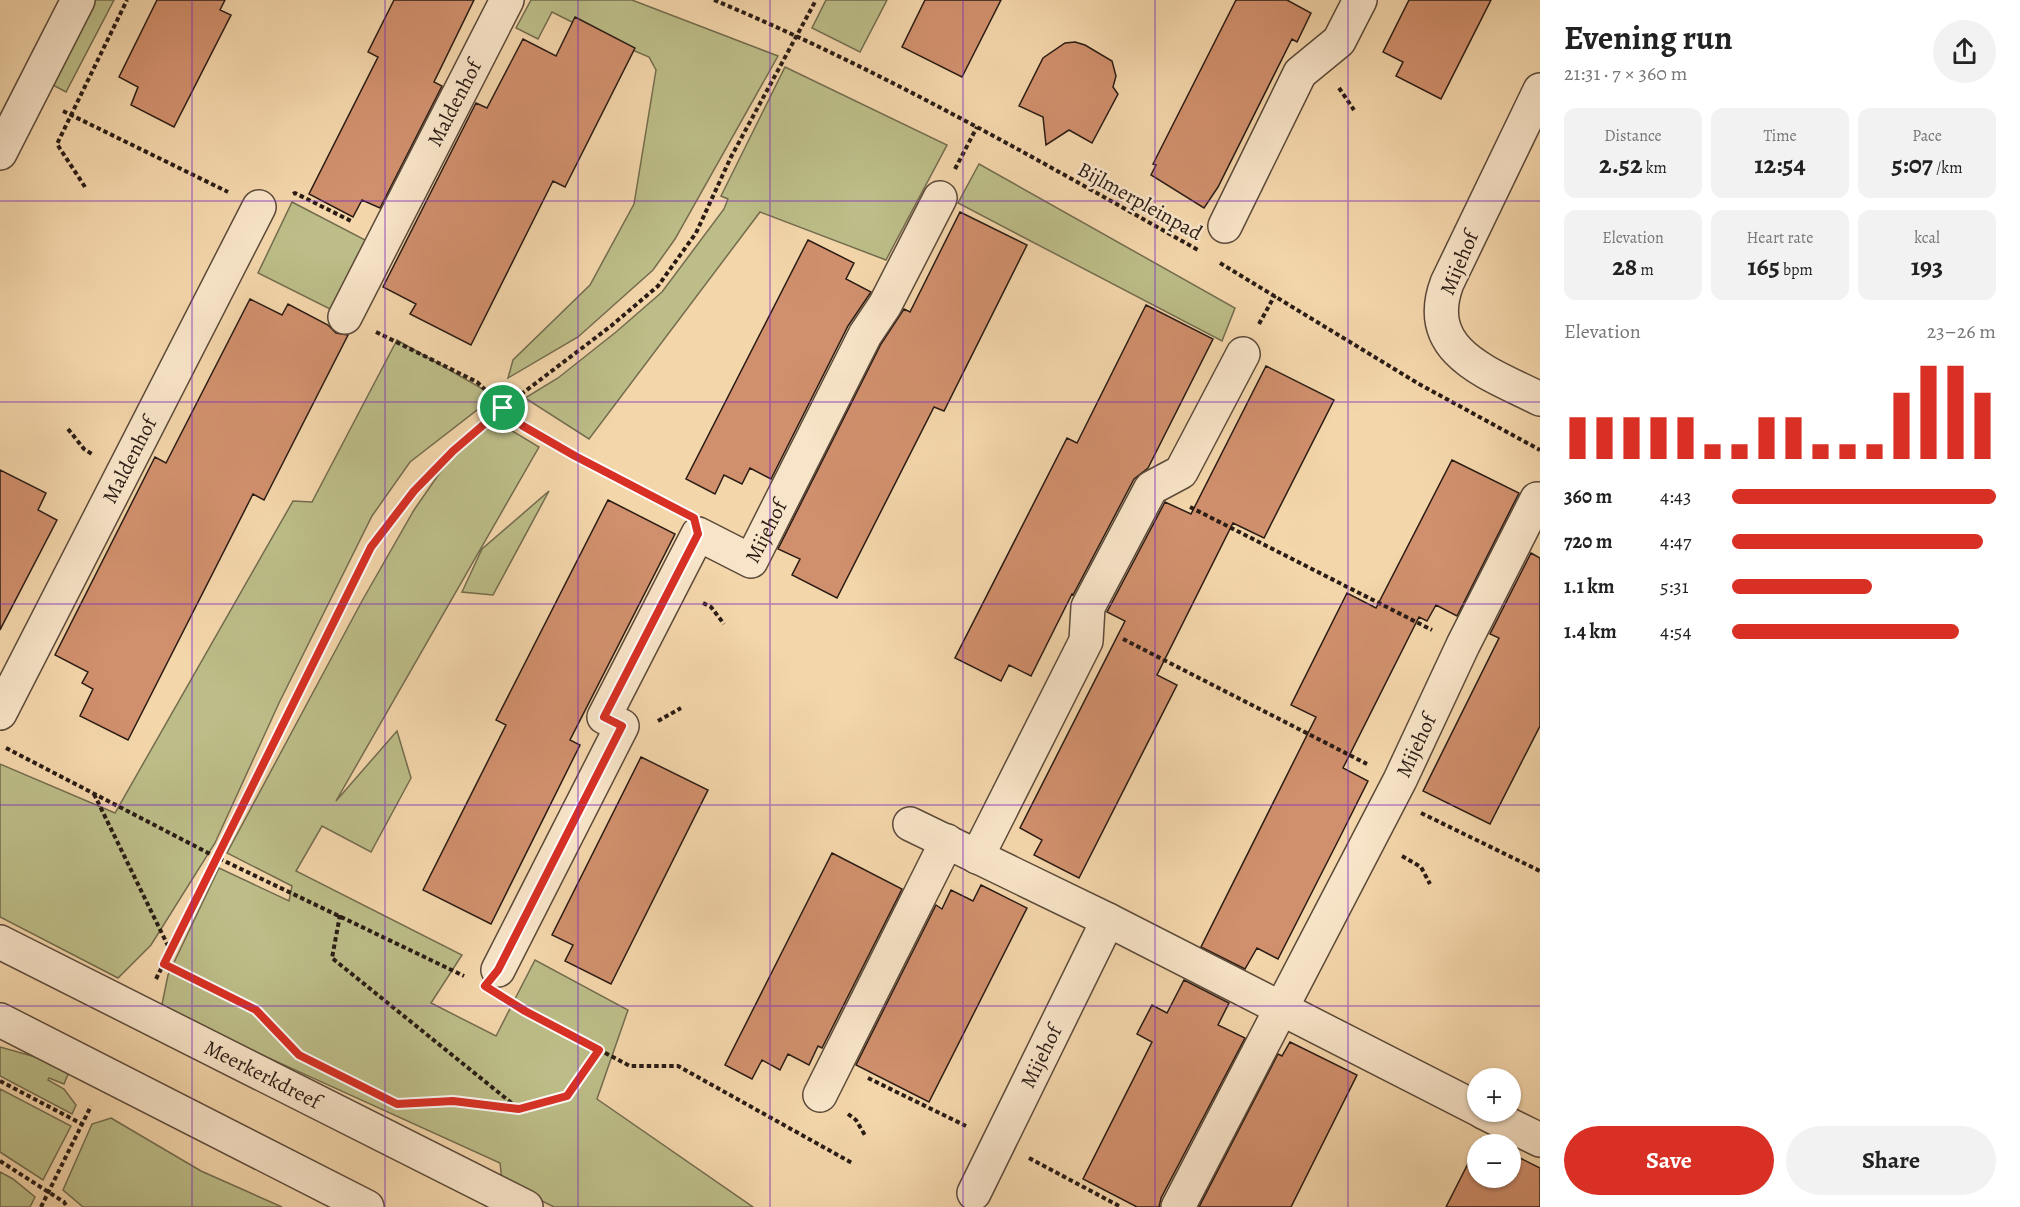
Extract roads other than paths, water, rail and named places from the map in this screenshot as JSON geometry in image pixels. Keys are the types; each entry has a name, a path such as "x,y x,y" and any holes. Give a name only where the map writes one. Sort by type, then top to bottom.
{"street":[{"path":"0,153 78,0"},
{"name":"Maldenhof","path":"345,317 507,0"},
{"path":"1225,226 1300,73 1340,41 1360,0"},
{"name":"Mijehof","path":"1540,90 1442,294 1441,318 1448,340 1463,358 1540,399"},
{"name":"Mijehof","path":"491,978 622,726 604,717 698,534 750,561 865,334 885,305 940,198"},
{"name":"Maldenhof","path":"0,713 259,207"},
{"path":"977,857 1086,641 1088,607 1151,488 1181,472 1243,354"},
{"name":"Mijehof","path":"1178,1207 1395,789 1463,645 1537,499"},
{"path":"910,824 1108,921 1467,1103"},
{"path":"820,1095 947,841"},
{"name":"Mijehof","path":"974,1193 1108,921"},
{"name":"Meerkerkdreef","path":"0,942 526,1207"},
{"path":"0,1020 367,1207"},
{"path":"1503,1122 1540,1140"}]}
